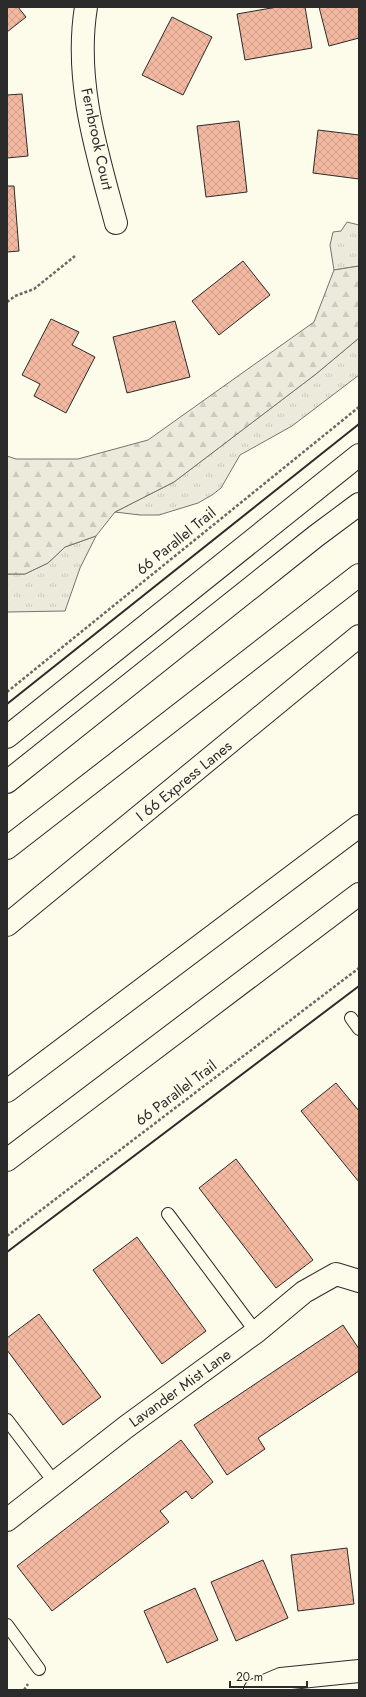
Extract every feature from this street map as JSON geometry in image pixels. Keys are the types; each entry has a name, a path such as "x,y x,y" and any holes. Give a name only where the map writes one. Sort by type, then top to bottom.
{"main road":[{"name":"Fernbrook Court","path":"86,7 82,41 85,91 96,151 116,223"},
{"path":"7,737 359,455"},
{"path":"7,782 316,536 359,504"},
{"path":"7,848 359,575"},
{"name":"I 66 Express Lanes","path":"7,925 359,636"},
{"path":"7,1092 359,826"},
{"path":"7,1160 359,894"},
{"name":"Lavander Mist Lane","path":"7,1520 126,1427 256,1332 304,1292 336,1274 359,1281"},
{"path":"255,1690 282,1679 359,1671"}],"lane":[{"path":"351,1018 359,1029"},
{"path":"168,1214 256,1332"},
{"path":"7,1420 55,1483"},
{"path":"7,1626 39,1669"}],"path":[{"path":"7,302 15,296 34,289 75,256"},
{"name":"66 Parallel Trail","path":"7,692 359,408"},
{"name":"66 Parallel Trail","path":"7,1236 359,968"}],"green space":[{"path":"347,222 359,225 359,266 334,270 330,245 333,232 341,231"},
{"path":"359,266 359,338 316,374 174,482 115,512 96,536 65,547 48,563 25,574 7,574 7,456 16,459 78,459 148,440 314,322 334,270"},
{"path":"359,338 359,375 292,426 240,455 221,488 212,495 198,503 159,515 140,515 115,512 174,482 316,374"},
{"path":"96,536 80,568 65,611 7,612 7,574 25,574 48,563 65,547"}],"building":[{"path":"7,7 18,7 26,17 7,32"},
{"path":"277,7 305,7 312,48 245,60 237,14"},
{"path":"319,7 359,7 359,38 329,46"},
{"path":"172,17 212,37 183,95 142,75"},
{"path":"22,94 28,156 7,158 7,95"},
{"path":"239,121 247,192 206,197 197,126"},
{"path":"318,130 359,135 359,179 313,173"},
{"path":"7,186 14,186 19,251 7,252"},
{"path":"243,261 270,295 219,335 192,301"},
{"path":"51,319 79,332 72,345 95,357 66,413 34,396 40,384 22,375"},
{"path":"175,321 190,377 127,393 113,337"},
{"path":"336,1083 359,1111 359,1182 301,1111"},
{"path":"236,1159 313,1260 276,1288 199,1188"},
{"path":"137,1237 206,1331 162,1364 93,1270"},
{"path":"39,1314 101,1397 63,1425 7,1350 7,1338"},
{"path":"343,1325 359,1349 359,1371 258,1438 265,1449 227,1475 194,1425"},
{"path":"181,1440 213,1482 192,1499 186,1491 160,1511 169,1522 52,1611 17,1566"},
{"path":"347,1548 354,1604 298,1611 291,1555"},
{"path":"263,1560 288,1618 236,1641 211,1582"},
{"path":"195,1588 218,1640 167,1663 144,1611"}],"wall":[{"path":"7,704 359,424"},
{"path":"7,1252 359,986"}]}
